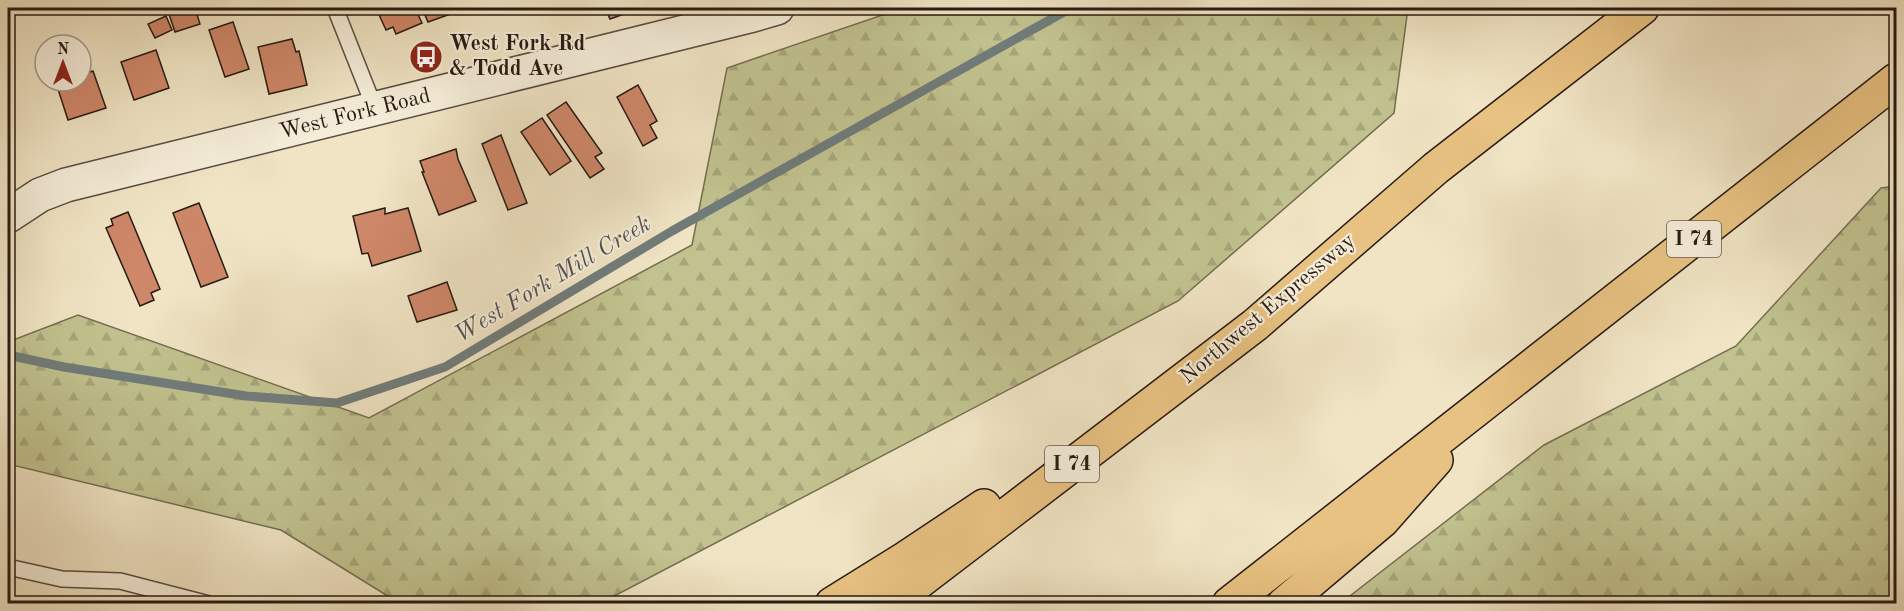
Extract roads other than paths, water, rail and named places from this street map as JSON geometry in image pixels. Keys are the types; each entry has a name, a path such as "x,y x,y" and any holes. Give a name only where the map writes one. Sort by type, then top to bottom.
{"highway":[{"name":"Northwest Expressway","path":"890,603 1255,325 1436,168 1642,8"},
{"name":"I 74","path":"1229,603 1896,80"},
{"path":"832,603 906,558 1255,325"},
{"path":"1284,603 1382,522 1491,397"}],"street":[{"name":"West Fork Road","path":"8,216 40,195 66,185 777,8"}],"lane":[{"path":"335,8 375,109"},
{"path":"8,567 62,579 120,581 209,603"}],"waterway":[{"name":"West Fork Mill Creek","path":"8,355 64,367 246,396 337,403 445,367 672,231 1071,8"}],"place":[{"name":"West Fork Rd & Todd Ave","path":"426,57"}]}
